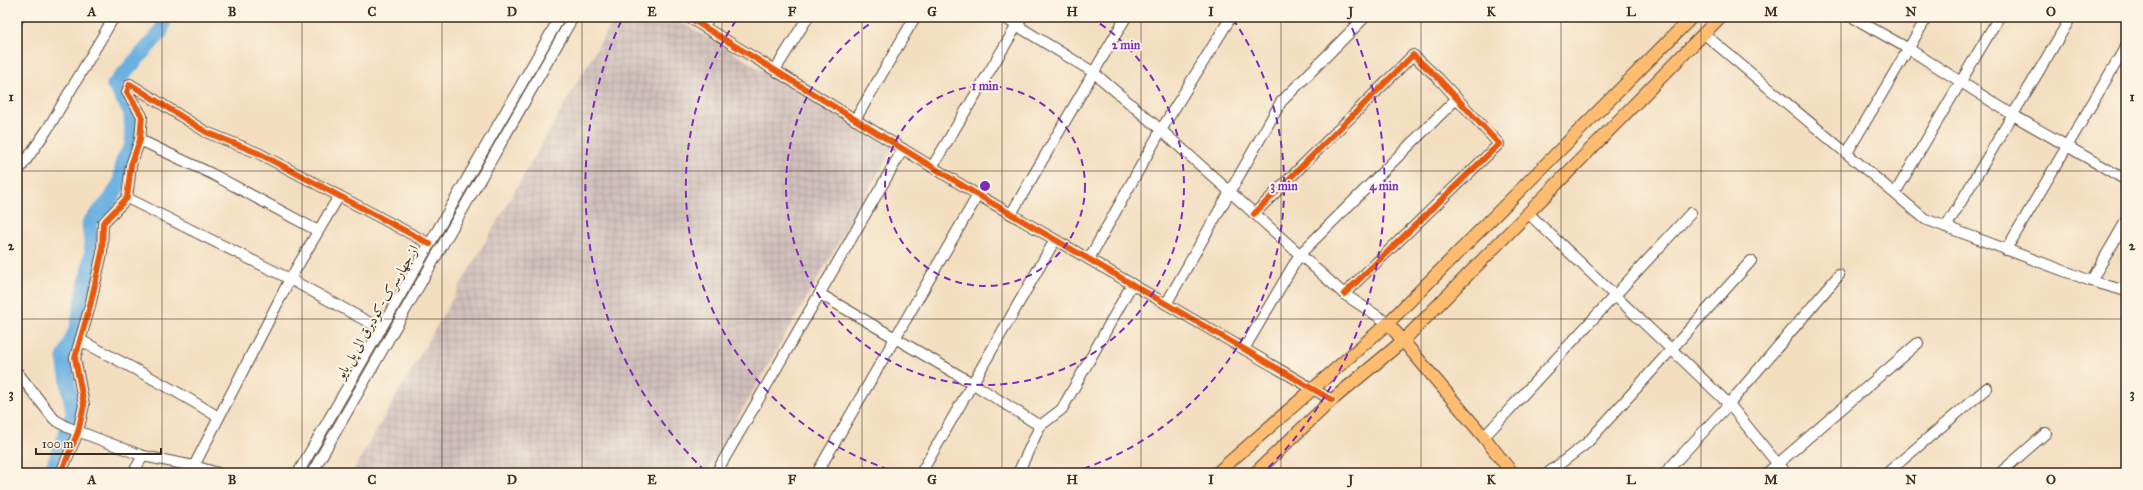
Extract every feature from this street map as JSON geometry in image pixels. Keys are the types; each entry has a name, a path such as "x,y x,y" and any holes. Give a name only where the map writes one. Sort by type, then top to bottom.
{"main road":[{"path":"1217,473 1388,323 1692,17"},
{"path":"1255,473 1332,400 1404,340 1529,214 1720,17"},
{"path":"1388,323 1404,340 1512,473"}],"street":[{"path":"17,20 20,17"},
{"name":"از جهارسرک-کودبرق الی پل بایو","path":"298,473 560,17"},
{"name":"از جهارسرک-کودبرق الی پل بایو","path":"312,473 573,17"},
{"path":"688,17 978,195 1332,400"},
{"path":"704,26 709,17"},
{"path":"775,70 808,17"},
{"path":"855,120 915,17"},
{"path":"1003,17 1020,21 1093,72 1162,130 1230,193 1344,294 1388,323"},
{"path":"1010,214 1126,17"},
{"path":"1089,259 1162,130 1231,17"},
{"path":"1166,304 1281,102 1365,17"},
{"path":"1852,17 1909,49 2013,115 2126,180"},
{"path":"1847,153 1927,17"},
{"path":"1895,193 2000,17"},
{"path":"1946,228 2071,17"},
{"path":"17,173 47,130 110,18"},
{"path":"932,167 1020,21"},
{"path":"1703,33 1925,219 2091,281 2126,291"},
{"path":"2006,250 2126,46"},
{"path":"1254,214 1413,55 1439,79 1499,144 1344,294"},
{"path":"61,473 73,430 84,405 75,358 102,253 103,223 127,198 131,165 140,140 142,116 127,92 130,84 206,132 258,152 430,244"},
{"path":"1244,349 1300,254 1456,99"},
{"path":"140,140 212,174 318,231"},
{"path":"716,473 903,149"},
{"path":"817,473 978,195"},
{"path":"200,469 218,417 290,278 339,196"},
{"path":"127,198 290,278 381,329"},
{"path":"1484,437 1691,213"},
{"path":"1529,214 1729,404 1785,473"},
{"path":"2091,281 2126,222"},
{"path":"921,473 1055,240"},
{"path":"1548,473 1587,443 1751,261"},
{"path":"1666,473 1729,404 1839,275"},
{"path":"1018,473 1040,426 1062,409 1132,284"},
{"path":"820,294 972,383 1040,426"},
{"path":"80,340 158,383 179,392 218,417"},
{"path":"1767,473 1918,343"},
{"path":"17,372 54,419 73,430 143,456 218,473"},
{"path":"1887,473 1987,388"},
{"path":"2000,473 2046,433"},
{"path":"133,473 143,456"}],"shaded area":[{"path":"615,17 673,17 893,148 706,473 352,473"}],"waterway":[{"path":"51,473 73,413 64,358 77,327 92,252 89,223 110,200 120,183 123,160 132,146 131,112 114,85 161,32 165,17"}],"cycle path":[{"path":"688,17 978,195 1332,400"},
{"path":"1254,214 1413,55 1439,79 1499,144 1344,294"},
{"path":"61,473 78,432 84,405 75,358 90,306 102,253 103,223 127,198 131,165 140,140 142,116 127,92 130,84 206,132 258,153 430,244"}]}
